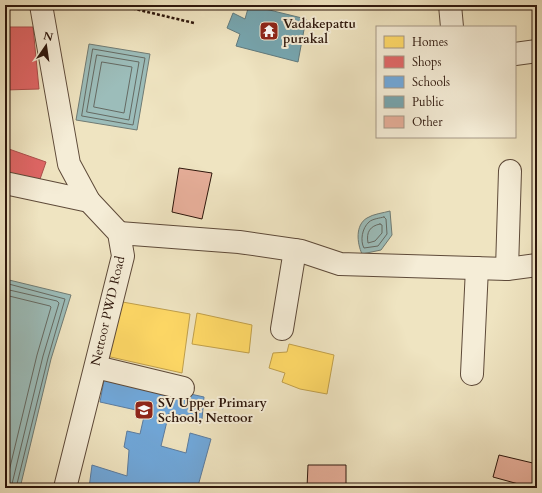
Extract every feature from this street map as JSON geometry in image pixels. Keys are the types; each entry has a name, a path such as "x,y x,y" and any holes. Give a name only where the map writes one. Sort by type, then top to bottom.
{"street":[{"path":"41,5 69,164 89,201 119,233 239,242 295,250 340,264 508,269 537,265"},
{"path":"450,5 452,26"},
{"path":"516,54 537,51"},
{"path":"508,269 510,171"},
{"path":"5,183 89,201"},
{"name":"Nettoor PWD Road","path":"65,488 123,256 119,233"},
{"path":"282,329 295,250"},
{"path":"472,374 477,268"},
{"path":"96,367 183,388"}],"path":[{"path":"118,5 194,23"}],"water":[{"path":"89,44 150,54 137,130 76,120"},
{"path":"390,211 392,235 381,250 362,254 358,240 360,225 369,217"},
{"path":"5,279 71,295 51,359 20,488 5,488"}],"building: Homes":[{"path":"117,301 190,314 182,373 106,356"},
{"path":"197,313 252,325 249,353 192,344"},
{"path":"289,344 334,355 327,394 300,389 282,382 285,373 269,368 273,353 287,352"}],"building: Shops":[{"path":"5,27 33,27 39,89 5,90"},
{"path":"6,148 46,162 39,182 5,174"}],"building: Schools":[{"path":"105,375 204,397 202,419 169,413 161,446 186,453 190,433 211,439 198,486 203,488 89,488 92,465 127,476 129,450 124,447 127,431 140,434 145,412 100,402"}],"building: Public":[{"name":"Vadakepattu purakal","path":"249,5 306,19 298,62 236,46 240,34 227,28 233,13 245,19"}],"building: Other":[{"path":"179,168 212,173 202,219 172,212"},
{"path":"499,455 537,464 533,488 493,477"},
{"path":"308,465 346,465 346,488 307,488"}],"place":[{"name":"Vadakepattu purakal","path":"269,31"},
{"name":"SV Upper Primary School, Nettoor","path":"144,410"}]}
